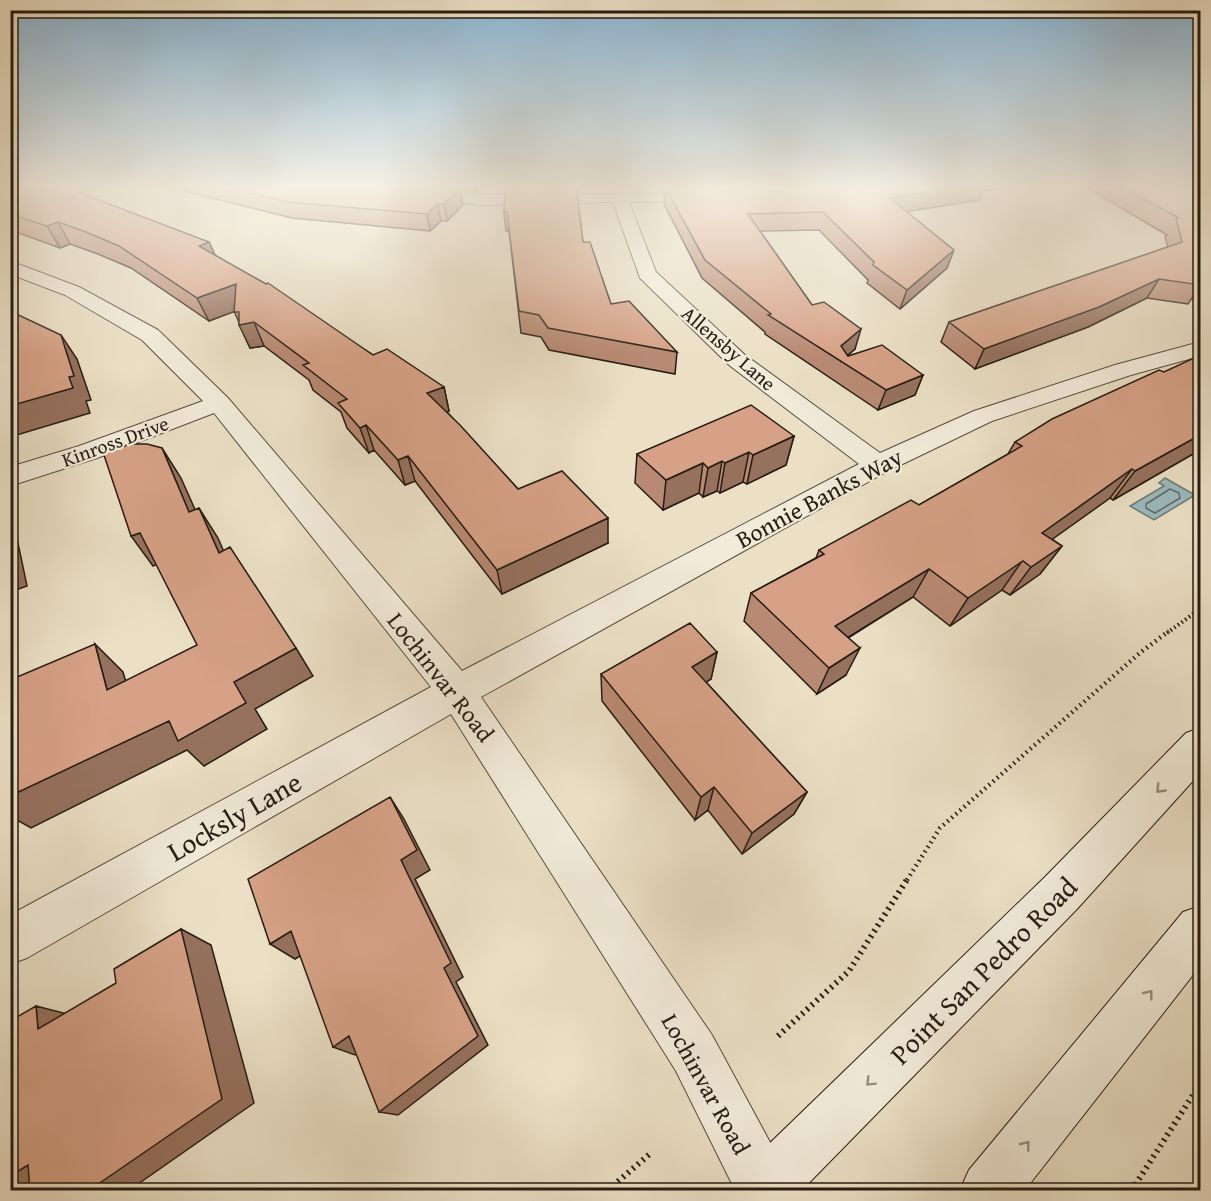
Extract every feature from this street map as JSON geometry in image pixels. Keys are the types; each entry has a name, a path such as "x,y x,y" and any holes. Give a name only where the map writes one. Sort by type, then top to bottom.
{"street":[{"name":"Allensby Lane","path":"635,242 647,274 736,360 878,465"},
{"name":"Lochinvar Road","path":"10,267 72,291 150,335 219,403 458,693 694,1053 763,1190"},
{"name":"Bonnie Banks Way","path":"458,693 878,465 983,416 1123,370 1200,349"},
{"name":"Kinross Drive","path":"10,477 88,452 219,403"},
{"name":"Locksly Lane","path":"10,941 458,693"},
{"name":"Point San Pedro Road","path":"763,1190 1061,893 1200,746"},
{"path":"989,1191 1200,929"}],"path":[{"path":"778,1036 849,971 940,828 1141,652 1200,609"},
{"path":"1132,1191 1200,1084"},
{"path":"608,1191 651,1153"}],"water":[{"path":"1165,478 1195,495 1154,520 1130,506 1164,486 1159,483"}],"building":[{"path":"110,242 209,242 199,246 266,284 268,283 373,355 387,349 444,387 427,393 460,425 518,489 562,471 608,518 497,570 408,456 398,460 366,425 360,428 338,403 347,399 303,365 309,363 254,322 239,325 239,312 234,312 236,284 197,298"},
{"path":"511,242 590,242 611,304 629,301 677,352 548,328 539,315 519,311"},
{"path":"695,242 768,242 812,305 824,302 861,329 841,346 848,356 882,345 923,375 886,390 768,315 771,314 705,260"},
{"path":"854,242 944,242 954,250 907,290 873,265 874,262"},
{"path":"1182,242 1200,242 1200,285 1159,279 1099,307 984,349 949,322"},
{"path":"10,311 61,335 74,376 69,377 73,388 10,406"},
{"path":"1196,357 1200,359 1200,435 1135,471 1132,469 1042,533 1062,546 1031,567 1023,561 968,598 929,569 835,626 860,648 829,668 751,593 824,554 819,550 911,500 919,505 1022,446 1015,442 1052,419 1159,370 1164,372"},
{"path":"751,405 794,436 753,455 749,452 708,468 703,463 666,480 637,454"},
{"path":"128,444 147,444 162,448 189,512 199,508 219,553 230,547 296,648 234,682 246,703 178,741 169,721 10,796 10,680 95,644 107,690 197,645 140,533 131,536 101,446 122,448"},
{"path":"690,623 717,652 692,667 807,792 752,833 714,787 701,797 601,674"},
{"path":"390,797 417,850 401,860 451,963 444,968 478,1036 379,1112 349,1036 333,1047 291,931 270,944 248,879"},
{"path":"181,929 222,1099 88,1191 30,1191 28,1165 10,1176 10,1021 36,1006 38,1029 116,983 114,969"}]}
